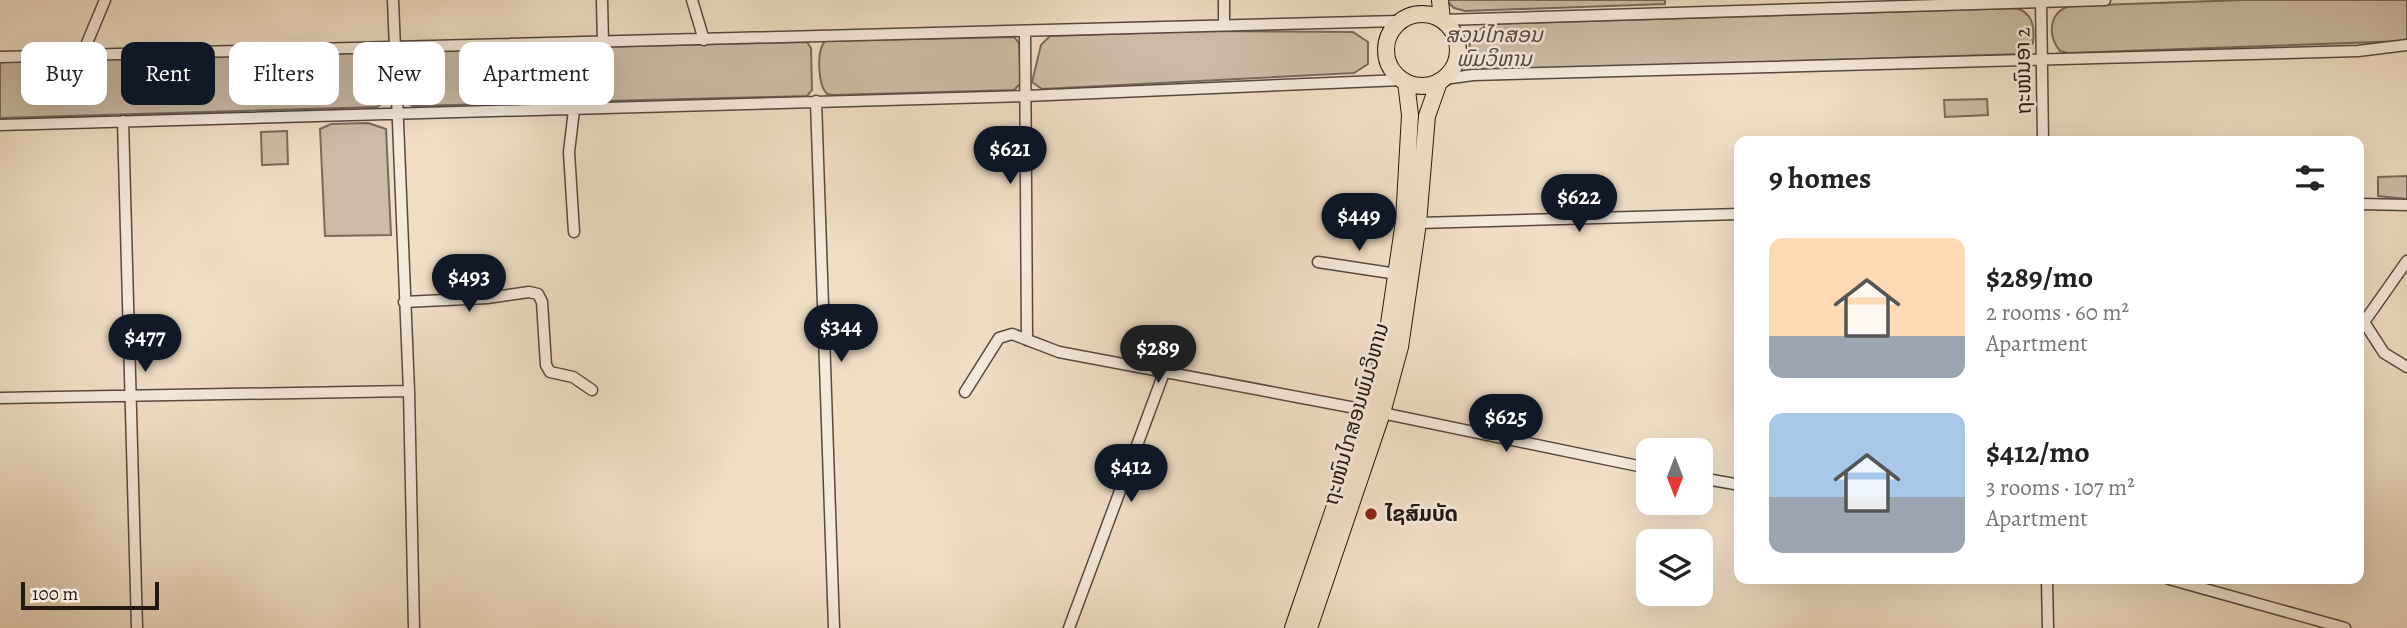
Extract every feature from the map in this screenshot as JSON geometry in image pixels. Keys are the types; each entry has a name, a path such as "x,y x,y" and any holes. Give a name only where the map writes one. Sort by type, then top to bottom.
{"highway":[{"path":"1403,19 1424,14 1442,20 1455,35 1458,48 1453,68 1441,80 1426,86 1404,81 1392,70 1386,51 1388,38 1414,0"},
{"path":"1440,0 1442,20"},
{"name":"ຖະໜົນໄກສອນພົມວິຫານ","path":"1293,628 1310,601 1375,411 1400,347 1418,223 1427,116 1441,80"},
{"name":"ຖະໜົນໄກສອນພົມວິຫານ","path":"1375,411 1404,221 1410,115 1404,81"},
{"name":"ຖະໜົນໄກສອນພົມວິຫານ","path":"1309,628 1310,601"}],"street":[{"path":"88,42 106,0"},
{"path":"393,0 394,42"},
{"path":"602,0 603,42"},
{"path":"692,0 704,40"},
{"path":"1224,0 1224,25"},
{"path":"1442,20 2105,0"},
{"name":"ຖະໜົນອາ 2","path":"2041,1 2043,136"},
{"path":"614,43 1403,19"},
{"path":"1024,31 1027,340"},
{"path":"1441,80 1474,75 2358,51 2407,45"},
{"path":"107,54 353,48"},
{"path":"0,57 21,56"},
{"path":"0,125 1025,96 1404,81"},
{"path":"817,101 834,628"},
{"path":"396,105 409,391 414,628"},
{"path":"575,110 569,152 575,232"},
{"path":"124,121 137,628"},
{"path":"2364,204 2407,205"},
{"path":"1418,223 1734,214"},
{"path":"2364,317 2407,261"},
{"path":"1318,262 1397,274"},
{"path":"404,302 487,298 529,292 538,294 542,302 546,365 550,372 573,377 592,390"},
{"path":"2364,325 2384,353 2407,367"},
{"path":"965,392 999,338 1012,334 1059,352 1375,411 1636,465"},
{"path":"1069,628 1165,370"},
{"path":"0,398 409,391"},
{"path":"1713,480 1734,484"},
{"path":"2047,584 2048,628"},
{"path":"2187,584 2345,628"}],"green space":[{"path":"1446,0 1665,0 1665,4 1465,11 1454,8"},
{"path":"2243,0 2407,0 2407,41 2068,53 2060,51 2053,38 2054,19 2058,13 2070,6"},
{"name":"ສວນໄກສອນ ພົມວິຫານ","path":"2015,8 2026,13 2032,21 2034,31 2033,43 2021,54 1488,71 1474,62 1470,48 1470,36 1489,24"},
{"path":"1201,31 1353,32 1368,42 1368,64 1354,73 1042,89 1032,82 1041,45 1050,36"},
{"path":"1014,37 1019,43 1021,83 1014,90 833,95 824,90 820,76 820,52 825,41"},
{"path":"807,42 811,48 812,90 807,96 614,101 614,46"},
{"path":"445,50 459,50 459,105 413,106 411,105 445,105"},
{"path":"339,53 353,53 353,105 380,105 0,118 0,62 21,61 21,105 107,105 107,59 121,59 121,105 215,105 215,56 229,56 229,105 339,105"},
{"path":"1987,99 1988,115 1945,117 1944,100"},
{"path":"368,123 386,129 391,235 325,236 320,129 331,124"},
{"path":"287,131 288,164 262,165 261,132"},
{"path":"2407,176 2407,199 2378,196 2378,177"}],"place":[{"name":"ໄຊສົມບັດ","path":"1371,514"}]}
